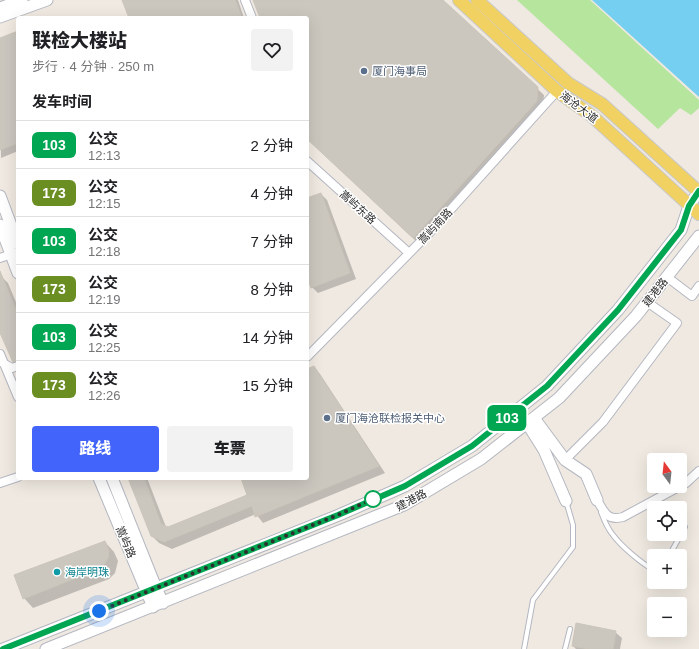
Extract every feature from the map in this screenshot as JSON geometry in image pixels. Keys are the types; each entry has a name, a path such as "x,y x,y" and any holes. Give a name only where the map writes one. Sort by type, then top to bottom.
{"main road":[{"path":"0,8 22,0"},
{"path":"0,17 47,0"},
{"name":"海沧大道","path":"459,0 557,91 592,116 699,214"},
{"name":"海沧大道","path":"477,0 568,83 602,104 699,191"},
{"name":"建港路","path":"3,649 338,515 405,486 472,446 547,386 618,310 681,230 689,206 699,191"},
{"path":"0,196 16,239"},
{"path":"0,225 16,268"},
{"name":"建港路","path":"46,649 164,603 404,505 481,459 559,398 636,316 699,236"},
{"path":"531,420 565,460 586,474 597,500"},
{"path":"531,420 566,501"},
{"name":"嵩屿路","path":"100,480 152,590 164,603"},
{"name":"嵩屿路","path":"113,480 152,590 153,607"}],"street":[{"path":"245,0 251,16"},
{"name":"嵩屿南路","path":"309,355 435,227 557,91"},
{"name":"嵩屿东路","path":"309,164 409,253"},
{"path":"667,277 692,296 699,286"},
{"path":"565,460 603,422 677,323 648,302"},
{"path":"0,354 2,364 16,393"},
{"path":"2,364 12,368 16,367"},
{"path":"597,500 608,516 614,519 623,517 686,483 699,471"},
{"path":"0,483 16,477"}],"lane":[{"path":"597,500 605,522 613,535 647,566"},
{"path":"524,649 533,600 573,547 573,525 566,501"},
{"path":"565,649 570,629"}],"green space":[{"path":"517,0 590,0 699,100 699,108 691,115 680,108 658,129"}],"water":[{"path":"592,0 699,0 699,97"}],"building":[{"path":"122,0 235,0 241,16 128,16"},
{"path":"253,0 443,0 538,87 537,101 413,238 309,141 309,16 259,16"},
{"path":"16,32 16,144 0,150 0,38"},
{"path":"321,193 350,273 311,288 309,282 309,197"},
{"path":"0,271 16,310 16,361 13,362 0,333"},
{"name":"厦门海沧联检报关中心","path":"314,366 379,466 255,517 252,506 164,542 151,536 129,480 145,480 161,524 168,527 247,495 242,480 309,480 309,368"},
{"name":"海岸明珠","path":"105,541 109,551 108,558 99,569 23,599 14,575"},
{"path":"576,623 616,631 613,649 589,649 572,646"}],"bus line":[{"name":"103","path":"3,649 338,515 405,486 472,446 547,386 618,310 681,230 689,206 699,191"}],"place":[{"name":"厦门海事局","path":"364,71"},
{"name":"厦门海沧联检报关中心","path":"327,418"},
{"name":"海岸明珠","path":"57,572"}],"route":[{"path":"99,611 338,515 373,499"}]}
